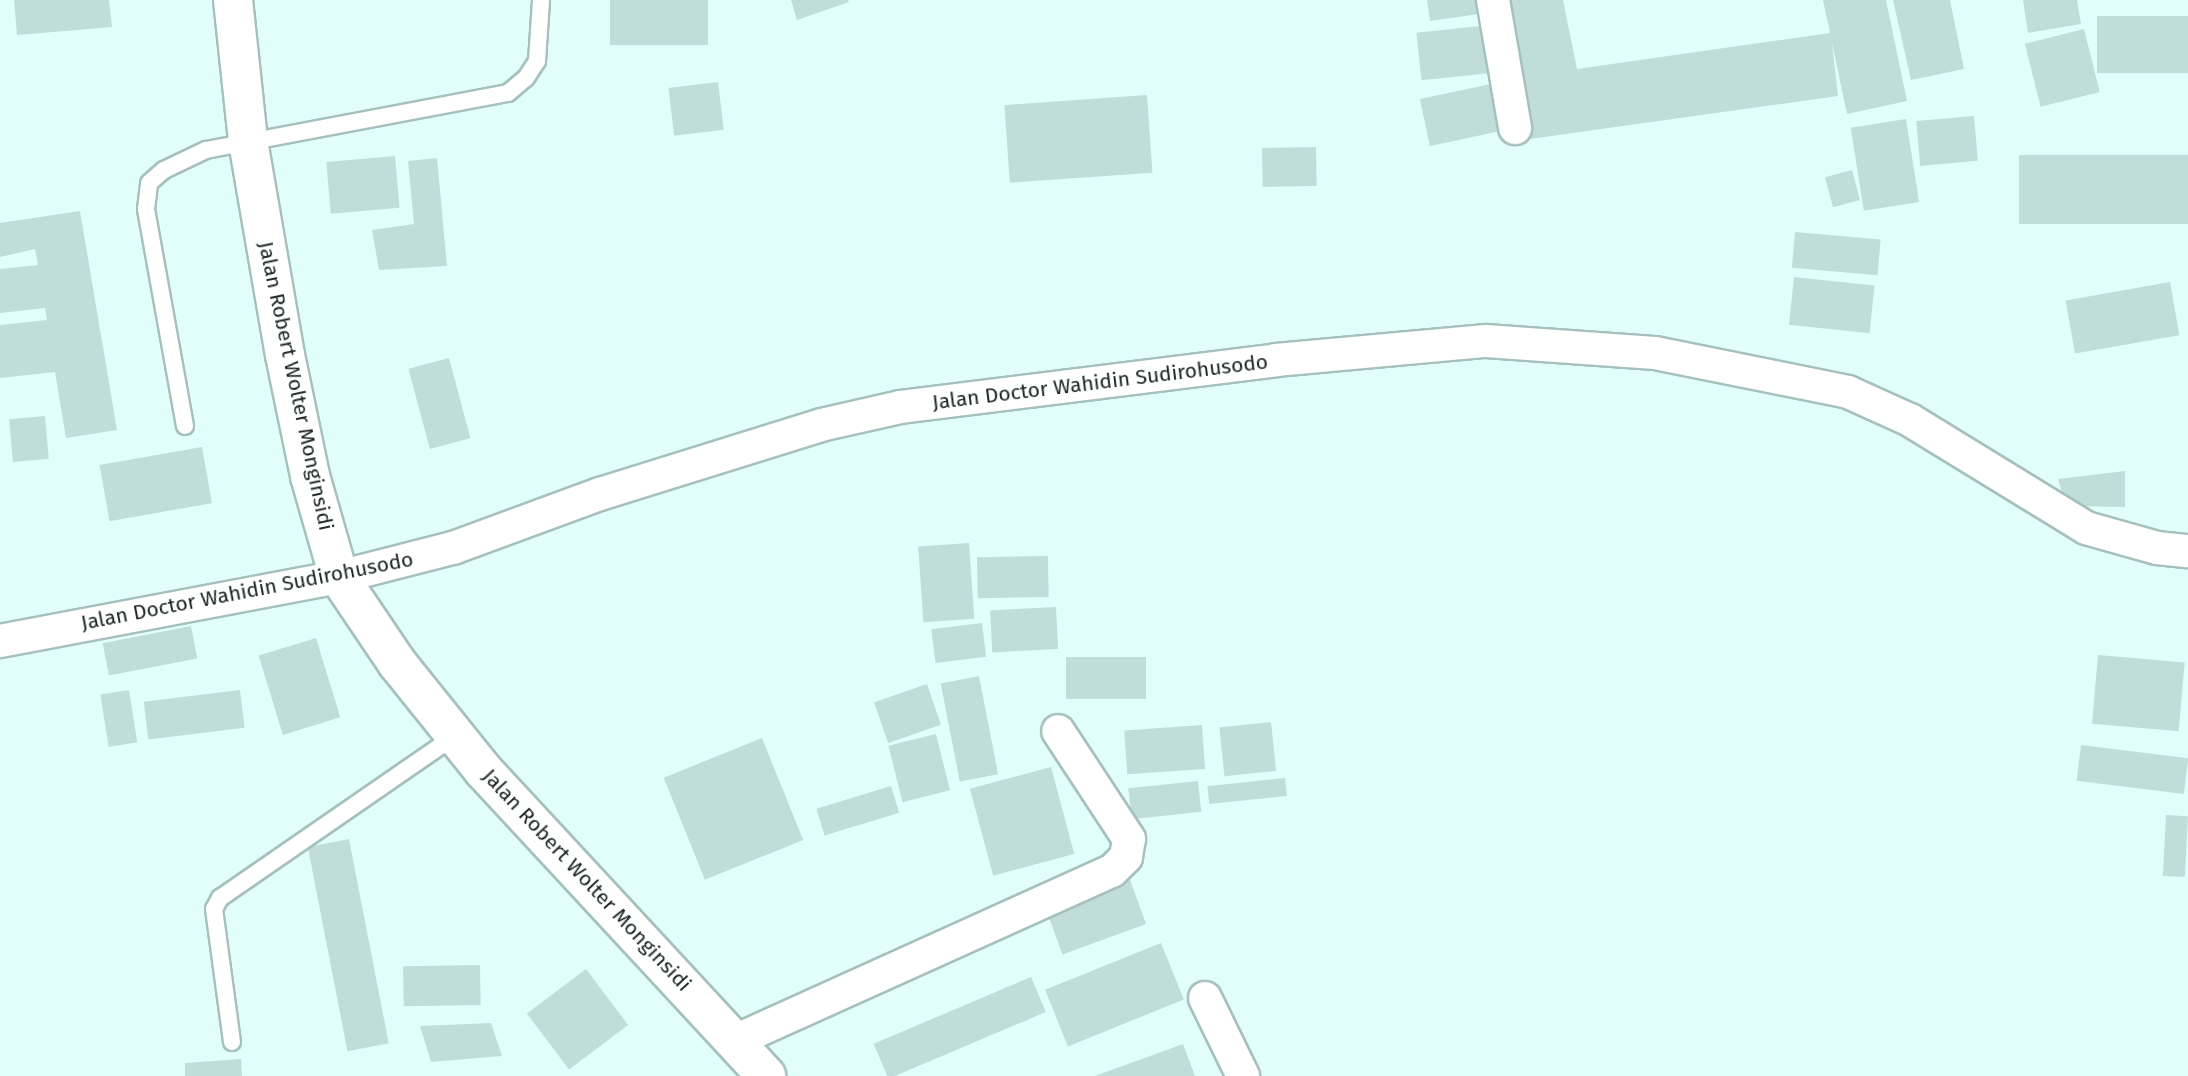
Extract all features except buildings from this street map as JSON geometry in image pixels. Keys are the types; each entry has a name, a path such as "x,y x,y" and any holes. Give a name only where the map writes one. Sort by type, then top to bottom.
{"highway":[{"name":"Jalan Robert Wolter Monginsidi","path":"233,0 248,141 302,436 339,577 397,663 455,736 737,1040 766,1076"}],"street":[{"path":"1493,0 1515,128"},
{"name":"Jalan Doctor Wahidin Sudirohusodo","path":"0,641 339,577 453,548 600,494 821,425 901,407 1276,360 1486,341 1655,353 1848,392 1910,420 2086,528 2157,548 2188,551"},
{"path":"737,1040 1112,871 1126,857 1129,839 1058,731"},
{"path":"1205,998 1243,1076"}],"lane":[{"path":"185,426 146,209 149,183 164,170 206,150 508,93 526,78 537,61 541,0"},
{"path":"232,1042 214,909 220,898 455,736"}]}
